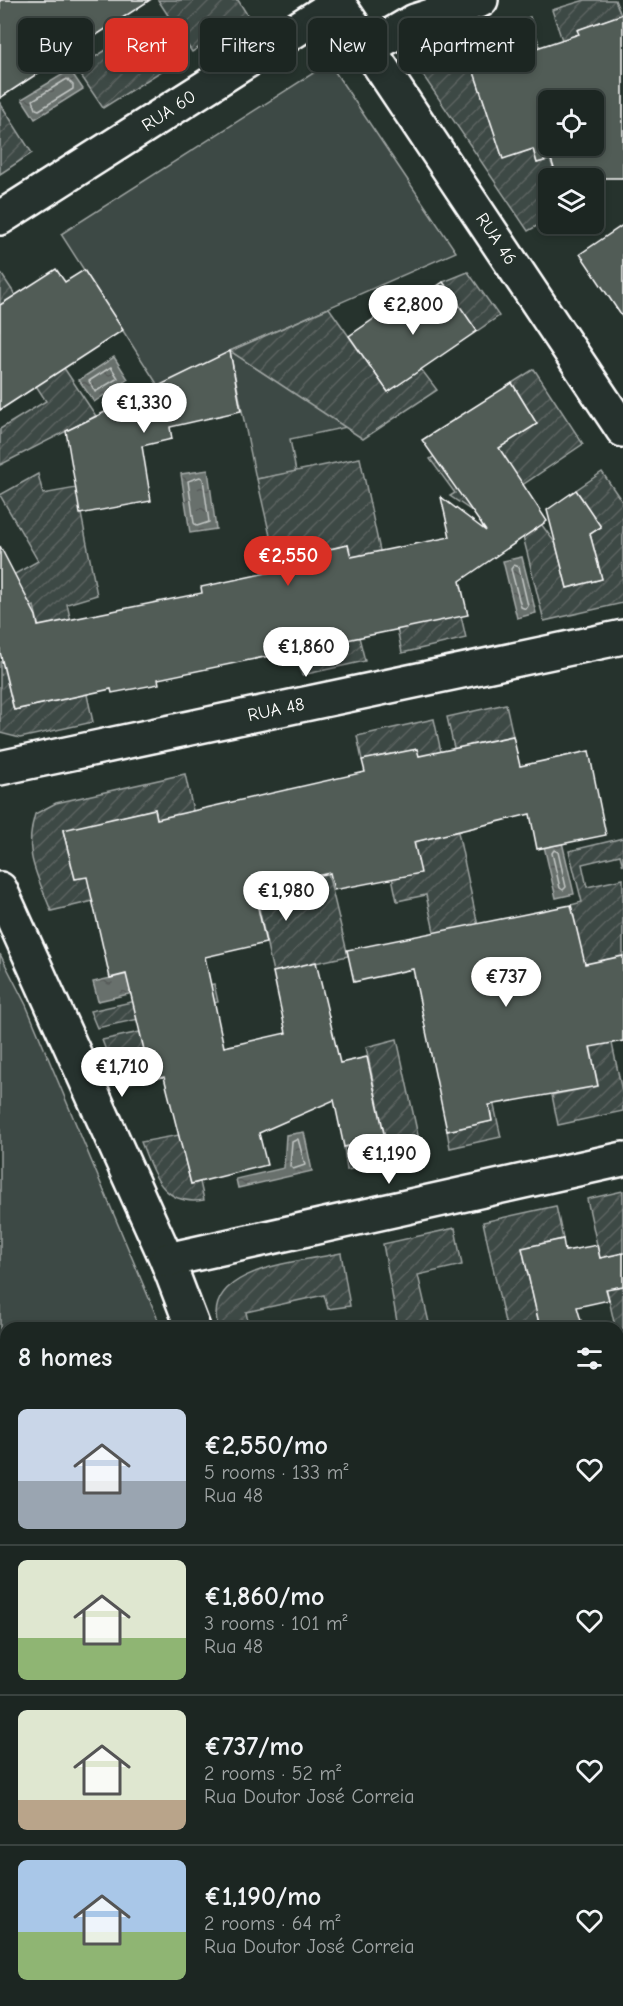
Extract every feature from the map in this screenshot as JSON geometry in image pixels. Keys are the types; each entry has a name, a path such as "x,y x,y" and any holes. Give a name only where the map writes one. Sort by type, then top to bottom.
{"street":[{"path":"387,37 414,21 481,0"},
{"name":"RUA 46","path":"337,1 349,18"},
{"name":"RUA 60","path":"0,218 337,1"},
{"name":"RUA 46","path":"385,72 623,430"},
{"name":"RUA 48","path":"0,768 623,637"},
{"path":"0,889 167,1260 191,1322"},
{"path":"167,1260 623,1159"}],"shaded area":[{"path":"30,0 54,0 66,18 42,18"},
{"path":"158,0 238,0 248,16 245,18 200,18 200,47 192,52 188,46 188,18 170,18"},
{"path":"585,0 615,0 621,15 578,30 599,90 579,90 552,10"},
{"path":"535,32 540,47 535,49"},
{"path":"105,51 105,72 160,72 103,108 79,72 93,72 93,58"},
{"path":"315,72 335,72 456,252 230,351 347,427 290,439 296,472 256,479 230,352 159,387 61,234"},
{"path":"421,72 474,72 503,158 533,149 537,163 550,159 553,168 538,168 538,225 528,231"},
{"path":"0,103 32,153 0,174"},
{"path":"604,104 613,130 604,116"},
{"path":"0,272 96,416 0,465 0,429 46,401 0,330"},
{"path":"468,272 499,316 477,331 443,282"},
{"path":"329,308 388,392 421,369 437,390 363,439 230,351"},
{"path":"534,369 583,444 478,515 450,496 455,493 430,459 456,442 508,462 499,448 537,424 512,383"},
{"path":"360,458 382,560 352,566 348,545 302,555 359,637 365,661 302,675 257,479"},
{"path":"602,472 623,503 623,603 544,621 521,528 536,517 556,544 567,588 602,579 590,534 601,527 576,490"},
{"path":"38,474 43,494 76,488 97,595 67,604 93,722 20,738 0,733 0,662 2,661 14,710 56,701 34,606 23,610 6,579 38,561 0,495"},
{"path":"392,604 461,616 466,638 402,653"},
{"path":"506,704 513,736 470,745 466,801 447,717"},
{"path":"434,719 478,926 435,936 426,895 397,901 386,848 435,837 417,749 362,760 357,736"},
{"path":"185,774 207,874 51,911 33,864 30,841 35,814 56,803","holes":["155,809 166,858 75,879 63,831"]},
{"path":"623,838 623,866 620,855 582,864 587,887 623,879 623,956 595,962 623,1096 623,1111 558,1125 552,1095 598,1086 582,1003 580,945 571,905 582,902 569,851"},
{"path":"328,873 348,956 273,972 254,886"},
{"path":"0,954 26,1005 159,1322 0,1322"},
{"path":"214,984 218,1002 97,1028 90,1011"},
{"path":"140,1032 151,1079 119,1085 102,1040"},
{"path":"397,1039 422,1154 347,1170 344,1147 385,1138 366,1047"},
{"path":"488,1079 501,1137 450,1148 447,1131 492,1121 484,1080"},
{"path":"179,1135 191,1184 200,1182 204,1200 190,1201 169,1193 150,1166 141,1142"},
{"path":"623,1191 623,1322 614,1322 587,1199"},
{"path":"556,1206 563,1239 522,1248 539,1322 505,1322 483,1222"},
{"path":"455,1228 462,1265 418,1275 429,1322 397,1322 383,1244"},
{"path":"341,1253 350,1306 328,1309 324,1295 246,1312 248,1322 218,1322 217,1307 224,1291 239,1280 258,1271"}],"water":[{"path":"67,72 71,72 83,89 35,119 22,99"},
{"path":"114,357 128,379 94,402 79,380"},
{"path":"208,470 216,529 190,533 181,474"},
{"path":"522,557 536,613 517,618 503,561"},
{"path":"562,842 574,894 556,898 544,846"},
{"path":"151,969 155,988 98,1001 93,982"},
{"path":"304,1132 312,1171 238,1188 236,1179 284,1168 286,1135"}],"building":[{"path":"0,0 150,0 122,18 105,18 105,29 93,37 93,18 18,18 18,72 40,72 0,98"},
{"path":"623,14 623,178 604,178 604,168 554,168 551,159 537,163 533,149 503,159 474,72 535,72 535,49 579,34 577,30"},
{"path":"623,225 623,318 580,254"},
{"path":"56,269 65,282 84,270 123,330 0,410 0,305"},
{"path":"443,282 477,331 388,392 349,336 394,305 399,312"},
{"path":"230,351 241,411 170,427 172,439 142,446 151,501 80,514 66,431"},
{"path":"512,383 537,424 499,448 547,521 460,581 468,615 158,679 159,684 112,693 111,689 14,710 0,652 0,546 36,616 38,626 202,593 201,587 304,565 302,555 348,545 351,557 450,537 441,497 486,531 422,440"},
{"path":"576,490 601,527 590,534 602,579 567,588 547,510"},
{"path":"513,736 520,766 589,751 606,835 537,849 530,814 414,842 421,873 334,890 330,873 254,890 266,943 205,957 224,1047 286,1033 273,972 316,962 340,1063 367,1057 385,1138 344,1147 334,1100 259,1133 267,1165 191,1184 164,1077 151,1079 126,974 110,978 87,877 75,879 63,830 155,809 157,819 365,772 362,760 417,749 419,756"},
{"path":"571,905 585,964 623,956 623,1041 590,1047 598,1086 489,1105 492,1121 447,1131 413,969 354,982 347,950"},
{"path":"563,1239 565,1251 597,1245 600,1258 623,1253 623,1286 606,1289 609,1300 577,1307 581,1322 539,1322 522,1248"}]}
